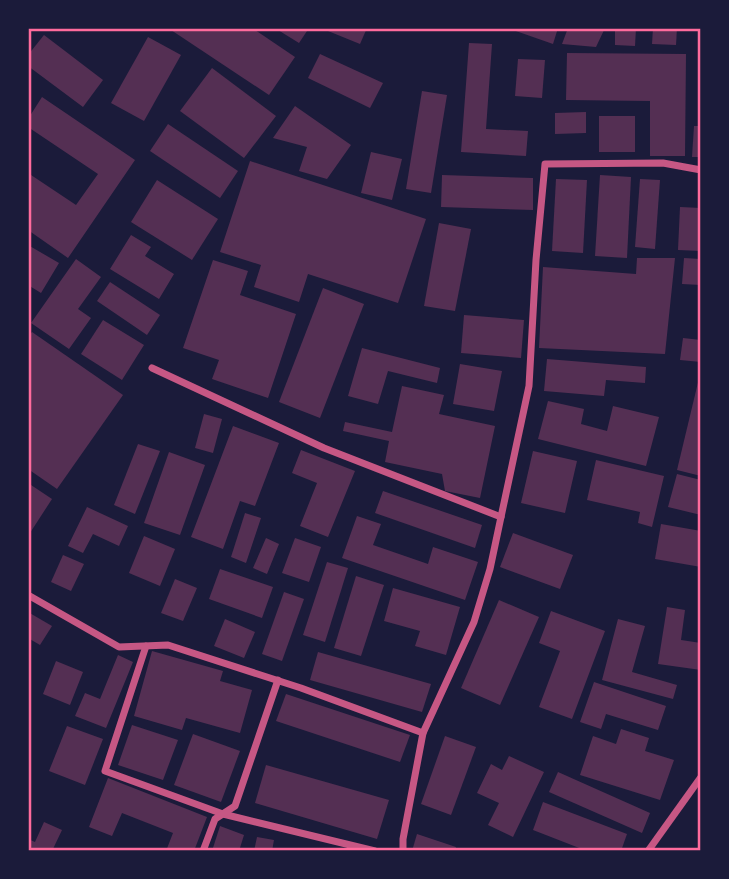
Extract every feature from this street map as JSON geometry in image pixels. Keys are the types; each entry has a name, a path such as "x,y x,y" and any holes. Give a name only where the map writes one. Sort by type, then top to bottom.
{"street":[{"path":"403,851 403,839 424,733 474,622 490,569 529,386 545,164 663,163 701,170"},
{"path":"152,368 324,447 501,517"},
{"path":"28,596 120,648 168,645 278,680 424,733"},
{"path":"146,646 105,771 223,814 375,851"},
{"path":"203,851 215,819 235,806 278,680"},
{"path":"648,851 701,777"}],"building":[{"path":"168,28 252,28 295,57 269,95"},
{"path":"309,28 299,43 278,30"},
{"path":"329,28 367,28 360,44 328,31"},
{"path":"507,28 558,28 553,44"},
{"path":"568,28 605,28 596,47 562,44"},
{"path":"615,28 636,28 635,46 615,45"},
{"path":"653,28 677,28 676,45 652,44"},
{"path":"44,35 103,80 83,107 28,66 28,55"},
{"path":"148,37 181,55 144,121 111,103"},
{"path":"469,43 492,44 486,129 528,131 526,156 461,152"},
{"path":"567,53 686,54 685,156 650,156 650,101 566,100"},
{"path":"320,54 383,83 370,108 308,78"},
{"path":"518,59 545,60 542,98 515,96"},
{"path":"212,68 276,116 244,158 180,111"},
{"path":"422,91 447,95 431,193 406,189"},
{"path":"42,97 135,160 68,258 28,230 28,173 76,205 98,174 28,127 28,119"},
{"path":"295,106 351,145 327,179 299,171 307,147 273,138"},
{"path":"586,112 586,133 555,134 555,113"},
{"path":"599,116 635,116 635,152 599,152"},
{"path":"168,124 238,171 220,198 150,151"},
{"path":"694,126 701,126 701,157 692,157"},
{"path":"371,152 402,159 392,200 361,193"},
{"path":"250,161 426,219 398,303 308,274 299,302 254,287 261,265 220,252"},
{"path":"442,175 533,178 533,210 441,207"},
{"path":"600,175 631,177 627,258 595,256"},
{"path":"556,179 587,180 583,253 552,251"},
{"path":"640,179 660,180 655,249 635,247"},
{"path":"157,180 218,219 192,260 131,222"},
{"path":"680,207 701,208 701,251 678,250"},
{"path":"439,223 471,229 455,311 424,306"},
{"path":"131,235 151,247 145,256 174,274 159,299 110,269"},
{"path":"28,245 59,263 41,293 28,285"},
{"path":"637,258 675,258 665,354 539,348 543,267 636,274"},
{"path":"684,258 701,259 701,285 682,284"},
{"path":"76,259 101,277 78,309 91,318 69,349 31,323"},
{"path":"213,260 248,271 240,295 296,314 268,398 212,379 219,360 183,348"},
{"path":"110,282 160,315 147,335 97,301"},
{"path":"323,288 364,304 320,418 279,402"},
{"path":"464,315 524,320 521,358 461,353"},
{"path":"103,320 144,345 122,380 81,354"},
{"path":"32,332 123,395 57,489 28,469 28,337"},
{"path":"683,338 701,340 701,362 680,360"},
{"path":"362,348 440,368 437,383 388,371 378,404 348,396"},
{"path":"547,359 646,367 645,383 606,380 604,396 544,391"},
{"path":"460,364 502,371 494,411 453,404"},
{"path":"701,374 701,476 677,470"},
{"path":"402,386 444,395 439,414 495,426 480,498 445,491 442,474 385,462 389,441 343,431 345,422 392,432"},
{"path":"548,401 584,409 581,424 607,431 613,406 659,417 646,466 538,439"},
{"path":"204,414 222,419 213,453 195,448"},
{"path":"233,426 279,443 255,506 240,501 223,549 191,537"},
{"path":"138,444 160,451 135,514 114,505"},
{"path":"301,450 355,471 328,537 300,526 317,483 292,473"},
{"path":"533,451 577,461 565,513 521,503"},
{"path":"169,452 205,465 180,535 144,523"},
{"path":"596,460 664,476 652,527 638,523 640,512 587,500"},
{"path":"677,474 701,480 701,515 668,507"},
{"path":"28,483 52,499 28,536"},
{"path":"383,491 482,525 475,548 375,513"},
{"path":"87,507 128,526 119,546 93,534 83,553 68,546"},
{"path":"245,513 261,518 246,563 231,557"},
{"path":"357,516 381,524 373,545 428,564 433,547 478,562 465,600 342,558"},
{"path":"661,524 701,531 701,567 655,559"},
{"path":"513,533 573,555 560,589 500,567"},
{"path":"144,536 175,549 160,586 129,573"},
{"path":"266,538 279,544 267,574 253,568"},
{"path":"295,538 321,547 309,582 282,573"},
{"path":"63,555 84,564 71,591 51,582"},
{"path":"327,562 348,568 325,642 303,635"},
{"path":"220,569 273,587 262,618 209,599"},
{"path":"356,576 384,585 361,656 334,648"},
{"path":"175,579 197,588 183,621 161,613"},
{"path":"393,588 460,607 446,655 415,646 420,631 384,621"},
{"path":"284,592 304,599 282,661 262,654"},
{"path":"499,600 539,617 500,705 461,688"},
{"path":"667,607 685,610 681,640 701,643 701,670 658,664"},
{"path":"551,611 605,631 572,719 539,707 560,651 539,643"},
{"path":"28,612 52,626 40,645 28,638"},
{"path":"225,619 255,632 244,658 214,646"},
{"path":"618,619 645,626 632,672 677,685 673,699 602,680"},
{"path":"152,651 223,671 220,681 252,690 240,733 186,718 182,730 134,716"},
{"path":"318,652 431,684 422,712 310,680"},
{"path":"118,655 133,662 106,728 75,716 85,693 100,699"},
{"path":"56,661 83,672 70,705 43,694"},
{"path":"594,682 666,706 658,730 606,714 601,729 580,722"},
{"path":"286,694 410,735 400,762 276,721"},
{"path":"132,725 178,740 163,780 118,765"},
{"path":"67,726 103,739 85,785 49,771"},
{"path":"621,729 649,738 645,751 674,760 660,800 580,775 593,736 616,744"},
{"path":"193,734 240,751 221,802 174,785"},
{"path":"445,736 476,747 451,815 421,804"},
{"path":"509,756 544,772 513,837 488,825 499,803 477,793 491,764 502,770"},
{"path":"266,765 389,800 377,839 255,803"},
{"path":"558,772 650,813 642,833 549,792"},
{"path":"108,778 207,817 194,851 166,851 173,833 122,813 112,836 89,827"},
{"path":"543,802 627,834 621,851 587,851 533,830"},
{"path":"44,822 62,830 52,851 28,851 28,839 35,842"},
{"path":"220,826 244,835 239,851 212,851"},
{"path":"417,834 456,847 455,851 412,851"},
{"path":"257,837 274,840 272,851 254,851"}]}
